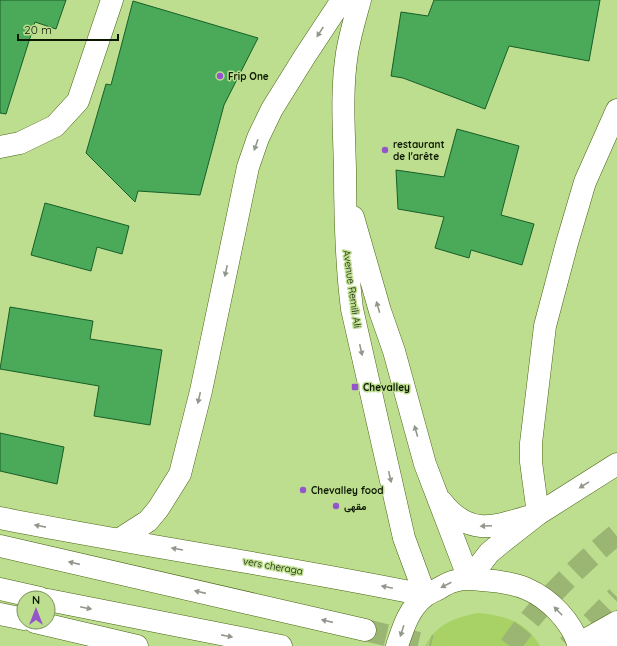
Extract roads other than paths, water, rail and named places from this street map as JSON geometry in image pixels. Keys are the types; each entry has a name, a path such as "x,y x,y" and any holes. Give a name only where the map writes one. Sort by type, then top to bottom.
{"main road":[{"path":"0,147 20,144 55,126 78,101 112,0"},
{"path":"120,539 148,521 162,504 180,474 201,391 248,167 258,138 272,109 342,0"},
{"name":"Avenue Remili Ali","path":"360,0 347,53 344,78 343,125 346,253 352,309 404,538 425,595"},
{"path":"538,514 531,462 531,443 545,326 585,182 617,110"},
{"path":"344,187 380,312 394,351 425,464 469,579"},
{"path":"469,579 490,553 538,514 617,464"},
{"path":"436,495 449,512 460,520 474,526 489,527 506,524 538,514"},
{"name":"vers cheraga","path":"0,518 54,529 120,539 354,580 425,595"},
{"path":"0,546 365,630"},
{"path":"397,646 405,622 415,606 425,595 455,580 469,579 493,580 511,584 533,592 552,605 562,615 571,629 578,645"},
{"path":"0,589 16,593"},
{"path":"56,602 281,646"},
{"path":"0,614 16,617"},
{"path":"578,645 617,622"},
{"path":"56,627 137,646"},
{"path":"578,645 595,642 617,645"}],"tunnel":[{"path":"510,646 546,600 588,559 617,534"},
{"path":"568,646 617,597"},
{"path":"365,630 431,646"}],"place":[{"name":"Frip One","path":"220,76"},
{"name":"restaurant de l'arête","path":"385,150"},
{"name":"Chevalley","path":"355,387"},
{"name":"Chevalley food","path":"303,490"},
{"name":"مقهى","path":"336,506"}]}
